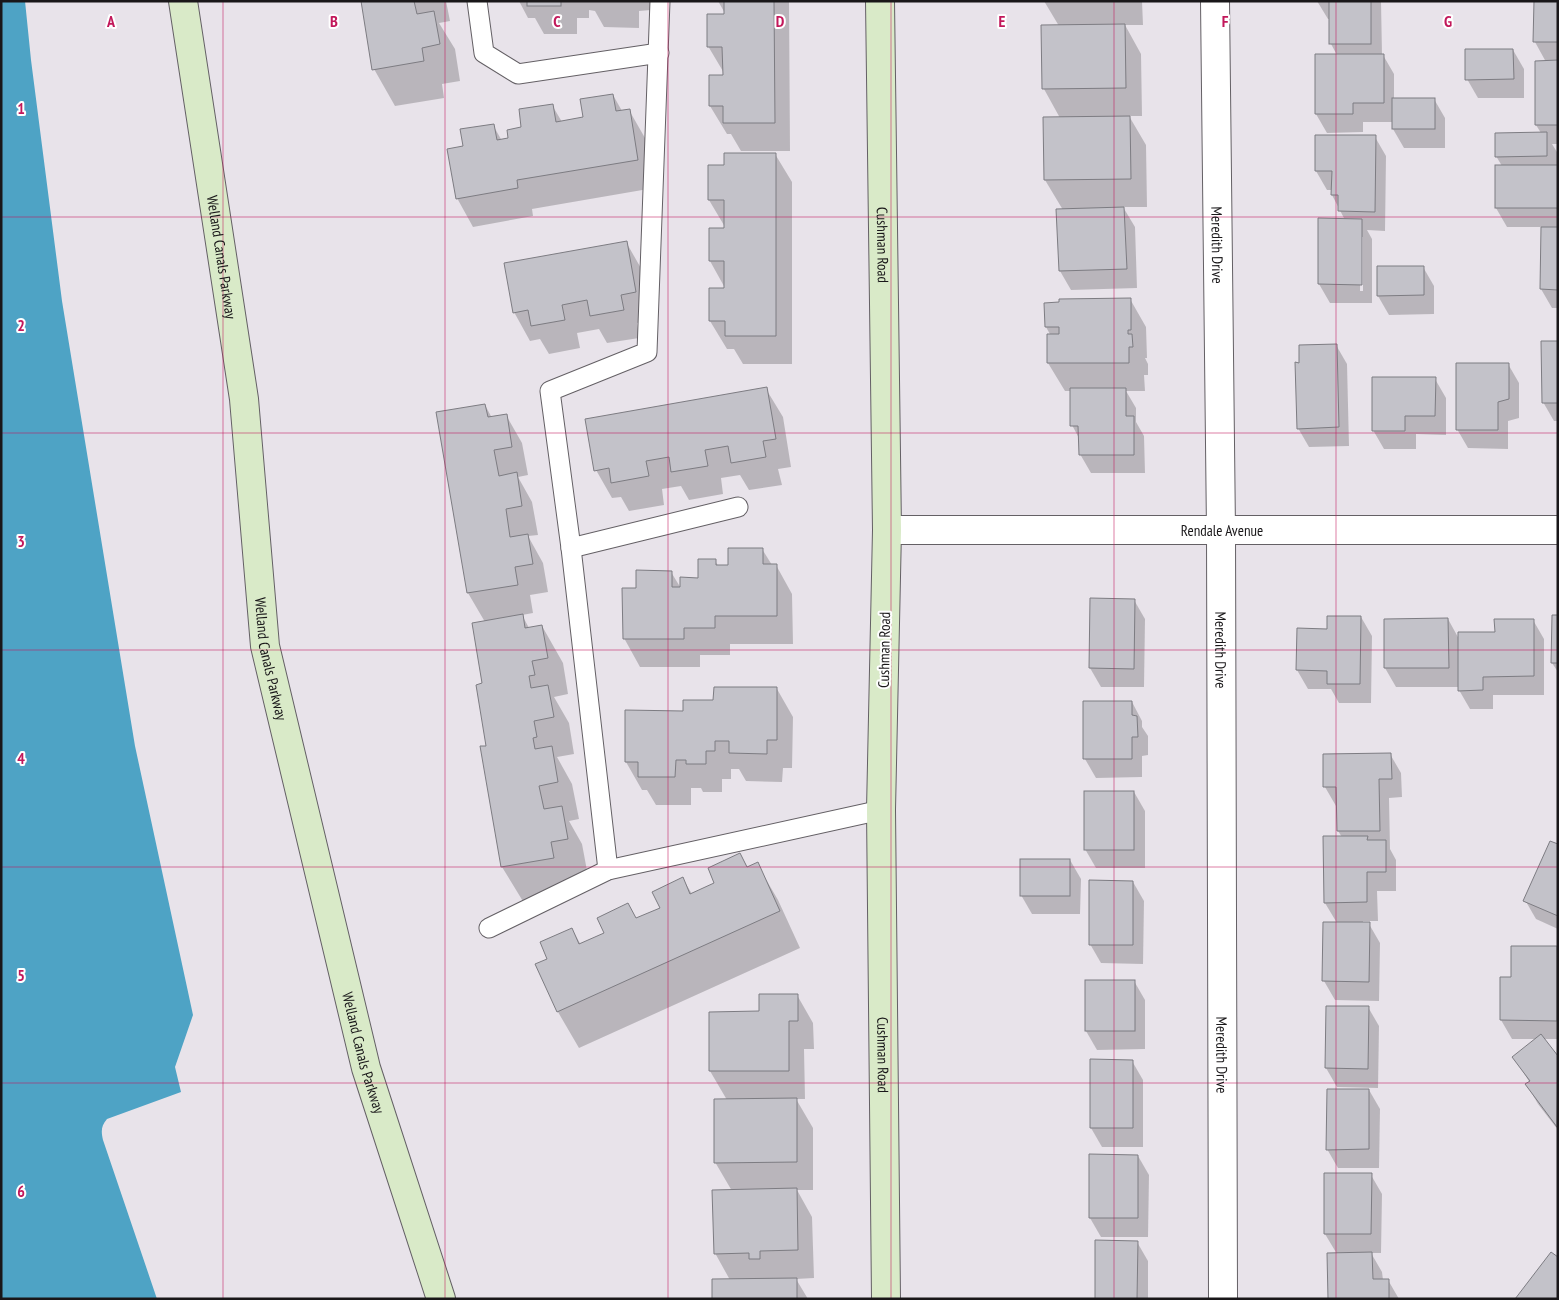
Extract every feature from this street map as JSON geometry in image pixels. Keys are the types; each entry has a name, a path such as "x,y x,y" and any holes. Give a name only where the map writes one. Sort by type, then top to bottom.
{"main road":[{"name":"Welland Canals Parkway","path":"183,1 244,399 265,646 366,1068 441,1299"},
{"name":"Cushman Road","path":"880,1 887,530 881,810 886,1299"}],"street":[{"name":"Meredith Drive","path":"1215,1 1221,531 1222,1299"},
{"name":"Rendale Avenue","path":"887,530 1558,530"}],"lane":[{"path":"476,1 484,53 518,74 659,53"},
{"path":"608,870 550,391 647,352 660,1"},
{"path":"570,548 738,507"},
{"path":"489,928 608,870 881,810"}],"water":[{"path":"1,1 25,1 62,301 135,746 193,1015 175,1067 181,1092 107,1119 102,1129 103,1140 157,1299 1,1299"}],"building":[{"path":"361,1 414,1 417,14 434,11 440,44 422,48 424,61 372,70"},
{"path":"527,1 561,1 561,6 527,6"},
{"path":"724,1 774,1 775,123 723,123 723,106 709,106 709,75 723,75 722,47 707,47 707,14 724,14"},
{"path":"1329,1 1371,1 1371,44 1329,44"},
{"path":"1534,1 1558,1 1558,42 1533,42"},
{"path":"1125,24 1126,88 1042,89 1041,25"},
{"path":"1465,49 1513,49 1514,79 1465,80"},
{"path":"1315,54 1384,54 1384,103 1353,103 1353,114 1315,114"},
{"path":"1558,60 1558,125 1535,125 1535,61"},
{"path":"613,94 616,111 630,109 638,160 517,180 518,188 456,199 447,149 463,146 460,129 494,124 497,140 508,138 507,130 521,127 519,109 553,104 556,122 583,117 580,99"},
{"path":"1392,98 1435,98 1435,129 1392,129"},
{"path":"1130,116 1131,179 1044,180 1043,117"},
{"path":"1547,132 1547,156 1495,157 1495,133"},
{"path":"1315,135 1376,135 1375,212 1338,211 1338,195 1331,195 1332,171 1315,171"},
{"path":"724,153 776,153 776,336 725,336 725,321 709,321 709,288 724,288 724,261 709,261 709,228 724,228 724,200 708,200 708,165 724,165"},
{"path":"1495,165 1558,165 1558,208 1495,208"},
{"path":"1124,207 1127,269 1059,271 1056,209"},
{"path":"1318,218 1362,219 1362,285 1318,284"},
{"path":"1541,227 1558,227 1558,290 1540,289"},
{"path":"627,241 636,292 621,295 624,310 590,316 587,300 562,305 565,320 531,326 528,310 513,313 504,263"},
{"path":"1377,266 1424,266 1424,295 1377,296"},
{"path":"1131,298 1131,330 1128,330 1128,334 1132,334 1133,347 1129,347 1129,363 1047,363 1047,334 1059,334 1059,327 1045,327 1044,303 1059,302 1059,299"},
{"path":"1541,341 1558,341 1558,403 1542,403"},
{"path":"1337,344 1339,427 1297,429 1295,362 1299,363 1299,345"},
{"path":"1456,363 1509,363 1509,399 1498,402 1498,430 1456,430"},
{"path":"1372,377 1436,377 1435,416 1405,416 1405,431 1372,431"},
{"path":"767,387 776,439 763,441 766,457 731,463 728,446 705,450 708,466 671,472 669,457 646,461 649,476 611,483 609,468 594,471 585,419"},
{"path":"1070,388 1126,388 1126,416 1134,416 1134,455 1079,455 1078,426 1070,426"},
{"path":"485,404 488,417 507,414 512,447 494,450 499,476 517,472 522,506 506,509 510,537 528,534 533,564 515,567 518,585 467,593 436,412"},
{"path":"728,548 763,548 763,564 777,564 777,616 715,616 715,628 684,628 684,639 623,639 622,588 636,588 636,570 672,571 672,587 680,587 680,577 698,578 698,559 716,559 716,565 728,565"},
{"path":"1090,598 1135,599 1134,669 1089,668"},
{"path":"523,614 525,628 542,625 548,658 532,661 535,675 529,676 531,688 548,685 554,717 534,721 537,737 533,738 535,749 552,746 558,782 539,786 544,809 562,806 568,839 551,842 554,858 501,867 480,746 486,746 476,685 482,683 472,623"},
{"path":"1552,615 1558,615 1558,663 1551,663"},
{"path":"1327,616 1361,616 1360,684 1327,684 1327,671 1296,670 1297,628 1327,629"},
{"path":"1448,618 1449,668 1384,668 1384,619"},
{"path":"1494,619 1534,619 1534,676 1483,677 1483,690 1458,691 1458,632 1495,632"},
{"path":"714,687 777,687 777,740 767,740 767,754 729,753 729,741 715,741 715,751 706,751 706,764 686,764 686,760 676,760 675,777 638,777 638,762 625,762 625,710 683,711 683,700 713,700"},
{"path":"1083,701 1132,701 1132,715 1137,716 1138,737 1132,737 1132,759 1083,759"},
{"path":"1391,753 1392,779 1379,779 1380,831 1337,831 1336,787 1323,787 1323,754"},
{"path":"1084,791 1134,791 1134,850 1084,850"},
{"path":"1323,836 1368,836 1367,840 1386,840 1386,872 1367,872 1367,902 1324,903"},
{"path":"1550,841 1558,844 1558,916 1523,901"},
{"path":"740,853 747,867 758,862 780,911 557,1012 535,964 547,959 540,942 572,928 579,944 604,933 597,918 628,903 636,918 660,908 652,892 683,877 690,894 714,883 708,868"},
{"path":"1020,859 1070,859 1070,896 1020,896"},
{"path":"1089,880 1133,881 1133,945 1089,945"},
{"path":"1323,922 1370,922 1369,982 1322,981"},
{"path":"1511,946 1557,946 1557,1021 1500,1020 1500,977 1511,977"},
{"path":"1085,980 1135,980 1135,1031 1085,1031"},
{"path":"759,994 798,994 798,1021 789,1021 789,1071 709,1071 709,1012 759,1011"},
{"path":"1326,1006 1369,1006 1368,1069 1325,1068"},
{"path":"1541,1034 1558,1056 1557,1127 1525,1084 1530,1081 1512,1057"},
{"path":"1090,1059 1133,1060 1133,1128 1090,1128"},
{"path":"1327,1089 1369,1089 1369,1149 1326,1150"},
{"path":"797,1098 797,1162 714,1163 714,1099"},
{"path":"1089,1154 1138,1155 1138,1218 1089,1218"},
{"path":"1324,1173 1372,1173 1371,1234 1324,1234"},
{"path":"797,1188 798,1250 760,1251 760,1259 749,1259 749,1253 714,1254 712,1190"},
{"path":"1095,1240 1138,1241 1137,1299 1095,1299"},
{"path":"1372,1252 1373,1279 1389,1279 1389,1299 1328,1299 1327,1253"},
{"path":"1551,1252 1558,1257 1558,1299 1515,1299"},
{"path":"797,1278 797,1299 712,1299 712,1279"}]}
